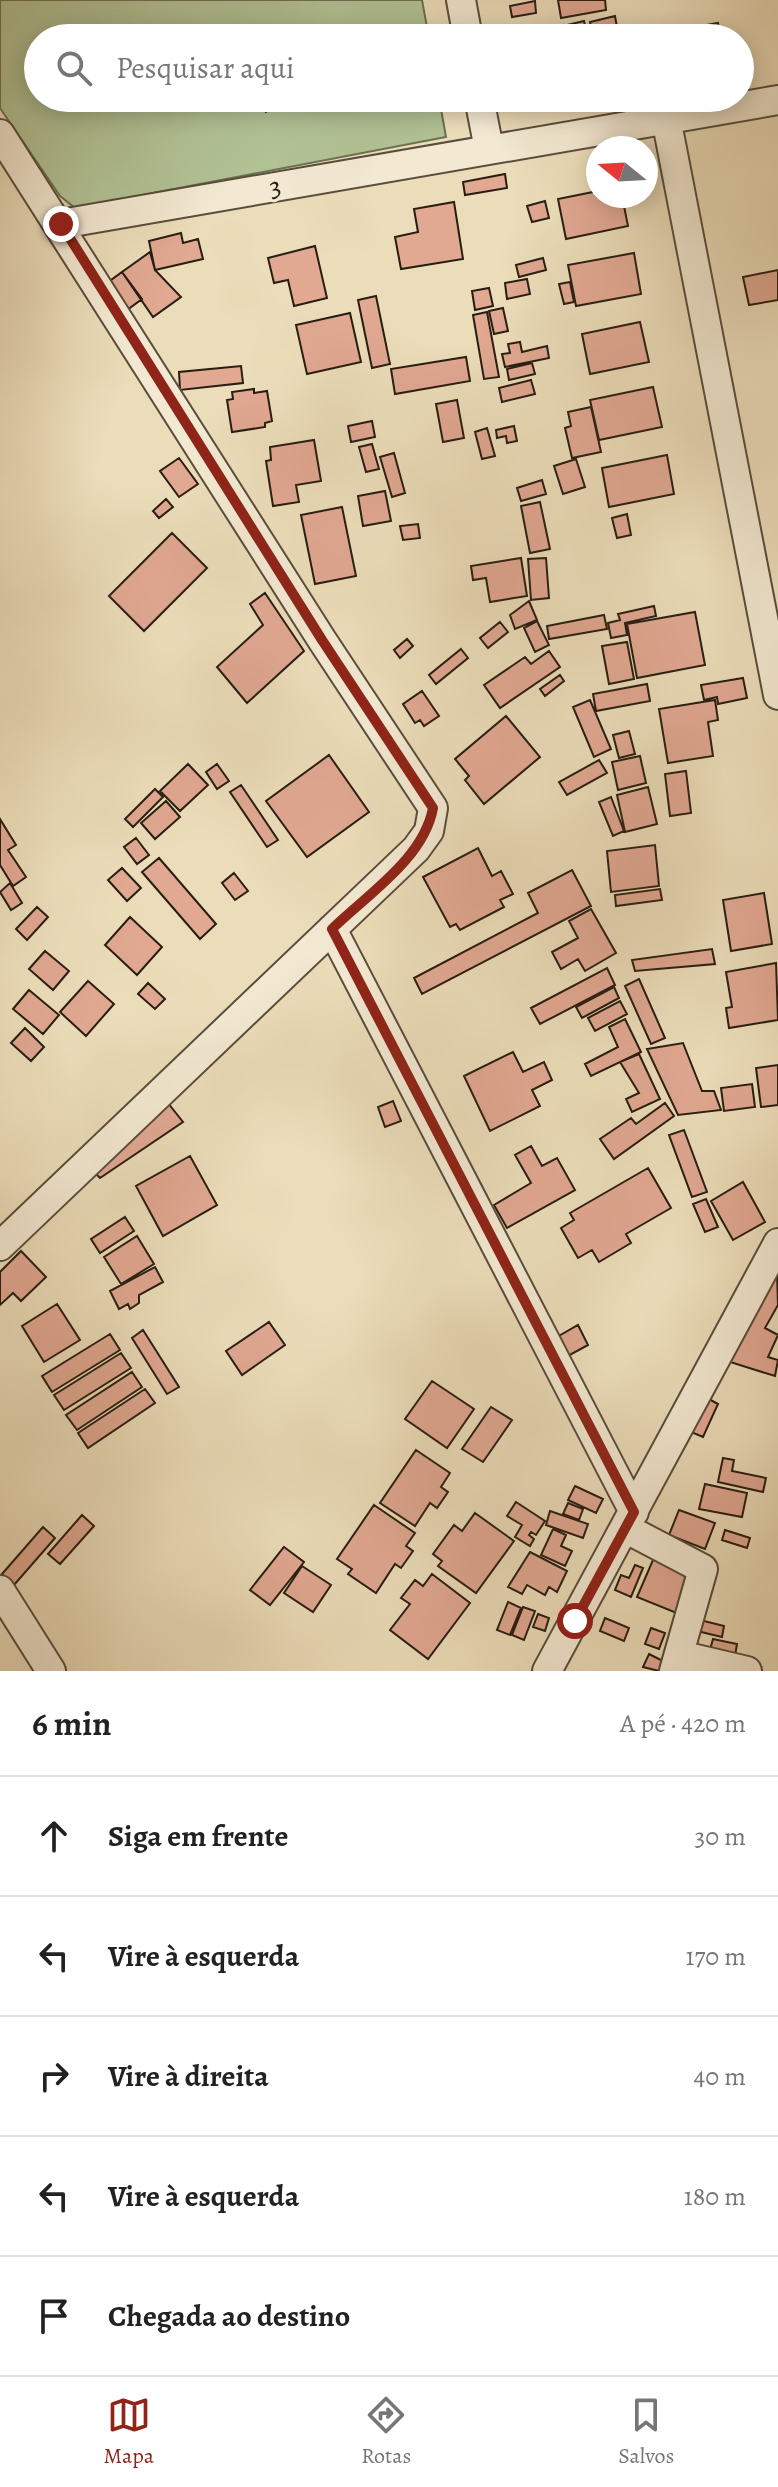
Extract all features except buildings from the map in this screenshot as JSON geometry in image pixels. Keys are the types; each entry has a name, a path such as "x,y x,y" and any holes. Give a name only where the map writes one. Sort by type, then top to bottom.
{"street":[{"path":"461,0 465,24"},
{"name":"3","path":"754,104 778,100"},
{"path":"482,112 489,149"},
{"name":"3","path":"61,224 703,112"},
{"path":"666,118 778,695"},
{"path":"0,134 61,224 322,640 433,808 429,831 416,849 0,1246"},
{"path":"332,929 630,1520 703,1569 677,1663 747,1671"},
{"path":"547,1671 778,1243"},
{"path":"0,1590 51,1671"}],"green space":[{"path":"0,0 422,0 426,24 24,24 24,112 442,112 446,137 75,208 60,196 0,108"}],"route":[{"path":"61,224 322,640 433,808 429,831 416,849 332,929 634,1512 575,1621"}]}
